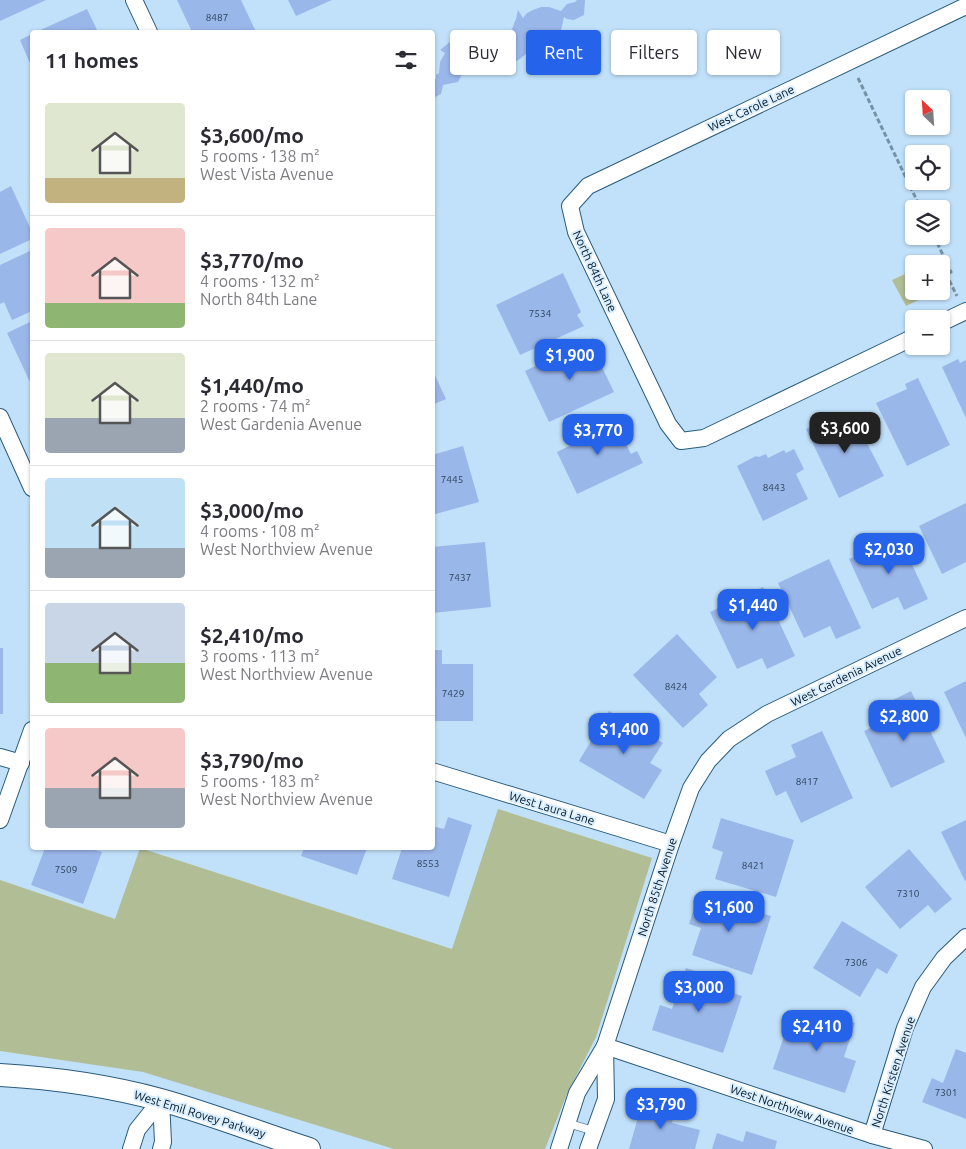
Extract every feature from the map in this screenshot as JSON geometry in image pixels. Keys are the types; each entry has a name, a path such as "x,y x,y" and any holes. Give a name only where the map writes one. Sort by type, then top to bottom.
{"street":[{"path":"134,0 148,30"},
{"name":"West Carole Lane","path":"570,206 588,186 966,6"},
{"name":"North 84th Lane","path":"570,206 576,232 668,424 681,441 704,438 905,341"},
{"path":"950,319 965,312"},
{"path":"0,417 30,484"},
{"name":"West Gardenia Avenue","path":"729,738 767,714 966,618"},
{"path":"0,820 30,736"},
{"name":"North 85th Avenue","path":"559,1149 577,1093 604,1046 691,788 708,761 729,738"},
{"path":"0,757 21,763"},
{"name":"West Laura Lane","path":"435,772 671,844"},
{"name":"North Kirsten Avenue","path":"872,1135 905,1028 923,987 944,958 966,937"},
{"name":"North 85th Avenue","path":"588,1149 606,1099 604,1046"},
{"name":"West Northview Avenue","path":"604,1046 872,1135 924,1149"},
{"name":"West Emil Rovey Parkway","path":"0,1075 113,1088 161,1100 309,1149"},
{"path":"132,1149 137,1130 161,1100"},
{"path":"161,1100 163,1142 161,1149"}],"lane":[{"path":"567,1123 594,1131"}],"path":[{"path":"850,62 917,200"},
{"path":"938,245 951,272 946,274 965,312"}],"green space":[{"path":"905,274 905,300 918,300 906,306 892,280"},
{"path":"498,809 652,858 596,1037 567,1094 545,1149 394,1149 143,1072 0,1051 0,880 115,919 139,850 146,850 452,949"}],"building":[{"path":"0,0 46,0 0,21"},
{"path":"177,0 241,0 255,30 191,30"},
{"path":"288,0 332,0 296,16"},
{"path":"577,0 585,0 584,15 574,20 564,17 561,30 526,30 526,54 516,61 516,30 511,30 518,10 523,18 527,13 541,7 549,7 561,11 567,4"},
{"path":"87,9 97,30 40,30"},
{"path":"30,35 30,63 20,40"},
{"path":"450,42 450,75 462,75 458,82 443,85 441,94 435,97 436,75 439,73 440,62 445,53 440,50"},
{"path":"11,186 30,228 30,240 0,254 0,192"},
{"path":"30,251 30,312 12,320 4,302 0,304 0,265"},
{"path":"563,273 581,312 577,315 584,326 520,355 496,305"},
{"path":"30,322 30,382 7,333"},
{"path":"593,338 601,356 598,359 614,392 549,422 525,371"},
{"path":"958,359 960,363 966,360 966,418 942,367"},
{"path":"435,375 446,399 435,404"},
{"path":"918,378 950,445 907,466 876,403 907,389 905,384"},
{"path":"851,412 884,476 839,498 806,429 824,421 830,422"},
{"path":"608,417 611,425 618,422 631,454 637,451 643,463 577,494 557,452 579,441 575,433"},
{"path":"463,446 479,502 435,514 435,454"},
{"path":"794,449 804,469 796,474 808,499 763,521 737,466 756,456 759,457 766,454 768,458 784,450 786,453"},
{"path":"966,503 966,562 942,574 919,526"},
{"path":"899,536 928,599 904,610 898,597 872,609 849,559"},
{"path":"485,542 491,607 435,613 435,547"},
{"path":"829,559 861,628 836,639 830,626 804,638 778,583"},
{"path":"763,587 795,656 767,669 762,658 737,669 710,612"},
{"path":"677,634 717,677 699,694 708,705 683,728 633,675"},
{"path":"0,648 3,648 3,714 0,714"},
{"path":"435,650 442,650 442,664 473,664 473,721 435,721"},
{"path":"966,681 966,738 944,692"},
{"path":"911,691 945,762 891,788 864,731 890,718 883,705"},
{"path":"609,711 663,743 650,763 662,770 644,799 579,761"},
{"path":"822,731 853,798 801,823 786,791 776,796 765,771 796,757 791,745"},
{"path":"448,817 472,825 449,897 392,879 401,850 435,850 435,827 444,829"},
{"path":"721,818 794,840 776,897 715,879 723,852 712,848"},
{"path":"966,820 966,880 965,881 941,832"},
{"path":"909,849 952,899 935,913 928,905 900,929 865,887"},
{"path":"44,850 95,850 102,852 83,904 31,885"},
{"path":"303,850 366,850 357,875 301,856"},
{"path":"699,893 771,916 752,975 692,955 701,928 689,924"},
{"path":"842,921 898,955 887,974 877,968 860,997 813,968"},
{"path":"686,968 711,976 708,985 742,996 723,1053 652,1030 660,1005 672,1009"},
{"path":"792,1012 828,1025 831,1015 855,1023 844,1057 856,1061 845,1093 773,1069"},
{"path":"956,1049 966,1053 966,1119 922,1102 932,1078 943,1083"},
{"path":"643,1100 675,1109 672,1123 700,1130 695,1149 629,1149"},
{"path":"746,1131 777,1141 775,1149 712,1149 717,1133 743,1142"}]}
